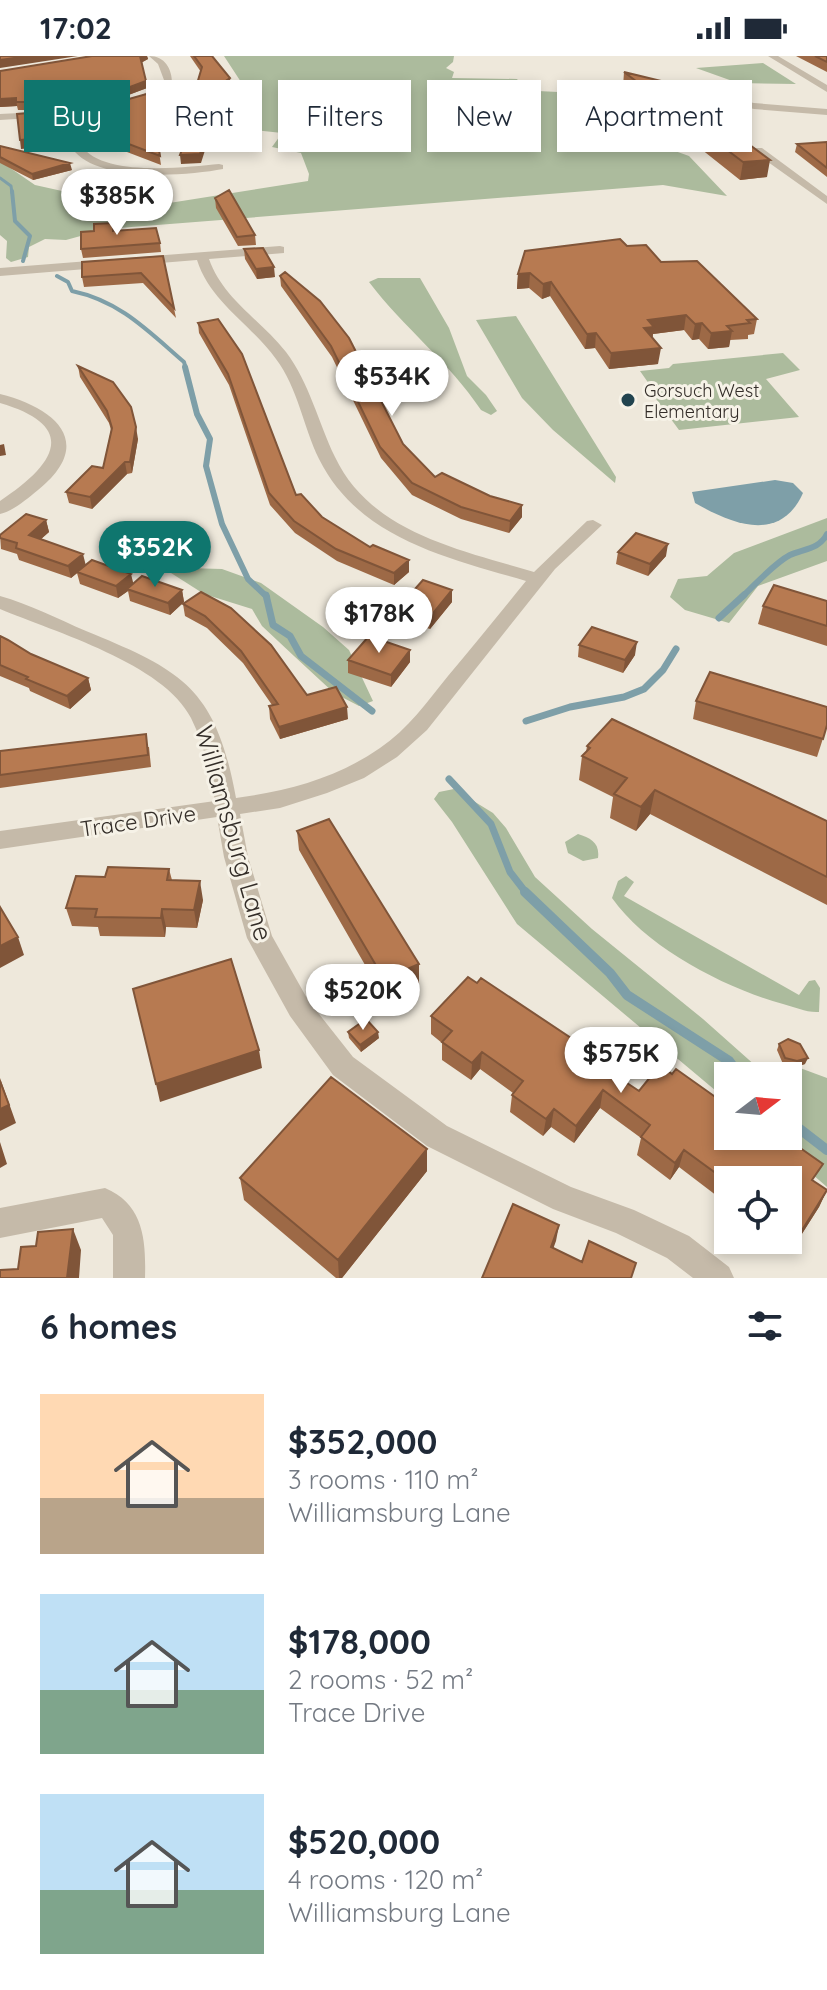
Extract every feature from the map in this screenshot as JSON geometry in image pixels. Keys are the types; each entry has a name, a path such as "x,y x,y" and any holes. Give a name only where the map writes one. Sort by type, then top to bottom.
{"street":[{"path":"130,102 159,92 167,85 169,77 162,63 153,56"},
{"path":"772,56 827,89"},
{"path":"752,105 827,112"},
{"path":"0,117 24,115"},
{"path":"758,150 827,201"},
{"path":"81,152 100,163 153,171 219,167"},
{"path":"0,272 280,250"},
{"path":"202,256 213,284 264,333 283,358 329,463 358,502 392,528 435,548 539,579"},
{"path":"0,398 39,413 54,425 59,440 51,468 29,489 0,509"},
{"name":"Trace Drive","path":"0,840 228,809 313,791 346,778 401,746 549,565 593,525"},
{"name":"Williamsburg Lane","path":"0,602 120,650 170,679 199,712 211,735 236,857 260,938 299,1008 343,1066 437,1136 564,1199 623,1221 678,1247 718,1278"},
{"path":"0,1223 105,1203 117,1208 126,1223 130,1251 129,1278"}],"green space":[{"path":"224,56 454,56 453,62 446,68 454,72 452,78 518,80 427,80 427,152 541,152 541,91 557,92 557,152 678,152 689,156 727,196 663,185 106,229 66,240 45,239 29,247 28,257 11,262 6,258 7,241 0,235 0,161 35,185 98,199 163,204 308,181 309,174 301,153 296,152 411,152 411,80 278,80 278,133 262,131 262,80 240,80"},
{"path":"763,63 796,84 730,80 696,68"},
{"path":"378,278 420,278 449,328 467,376 497,411 491,415 481,410 455,376 369,282"},
{"path":"516,316 616,477 615,483 553,430 522,398 476,320"},
{"path":"783,353 800,370 766,379 799,417 679,430 651,392 654,391 640,371 669,368 673,364"},
{"path":"827,518 827,561 758,586 729,623 685,610 670,597 678,579 707,576 734,553"},
{"path":"187,568 222,569 261,583 323,627 349,650 373,701 359,706 334,693 262,626 252,609 204,594 171,573"},
{"path":"454,789 493,813 506,828 535,877 592,929 751,1062 714,1062 714,1089 517,924 434,799 439,792"},
{"path":"578,834 594,842 598,848 598,858 583,861 568,853 565,842"},
{"path":"626,876 634,882 624,896 799,995 809,981 815,980 820,988 819,1012 801,1010 737,988 666,949 627,916 612,898 618,881"},
{"path":"802,1069 827,1078 827,1187 784,1150 802,1150"}],"water":[{"path":"775,480 793,483 803,493 782,519 768,524 739,523 724,517 695,503 692,492"}],"building":[{"path":"0,56 28,56 0,60"},
{"path":"92,56 140,56 146,81 130,87 130,80 24,80 24,102 16,102 16,98 0,99 0,71"},
{"path":"194,56 212,56 230,78 198,80 202,67"},
{"path":"624,72 657,80 635,80"},
{"path":"146,94 146,151 130,145 130,99"},
{"path":"24,113 24,140 20,140 17,114"},
{"path":"827,142 827,168 797,144"},
{"path":"0,146 70,163 32,174 0,157"},
{"path":"752,147 770,160 743,162 730,152 752,152"},
{"path":"181,152 201,152 200,154 180,155"},
{"path":"229,190 255,235 237,237 215,198"},
{"path":"113,223 113,231 156,228 160,243 81,249 81,232 94,231 94,224"},
{"path":"620,239 627,246 646,245 661,262 697,261 757,319 727,326 732,331 711,333 702,323 695,324 686,315 648,320 654,327 644,328 661,348 611,353 596,333 587,334 551,282 543,284 530,273 518,274 525,251"},
{"path":"263,248 274,267 256,269 244,249"},
{"path":"163,256 174,308 141,273 82,277 82,262"},
{"path":"285,272 320,301 349,338 403,444 435,477 442,473 490,496 522,505 510,521 461,507 412,483 380,447 331,346 280,276"},
{"path":"218,319 242,354 296,495 301,494 322,517 370,547 373,545 409,560 394,573 336,549 294,521 269,493 228,374 198,323"},
{"path":"78,366 113,382 131,407 136,427 130,462 125,462 90,497 66,492 92,466 103,468 112,428 107,411"},
{"path":"26,514 46,520 29,535 83,554 68,566 16,548 17,543 0,538"},
{"path":"636,533 668,544 650,564 618,552"},
{"path":"92,560 131,574 116,586 77,572"},
{"path":"142,576 182,590 168,603 127,589"},
{"path":"423,580 452,590 430,617 399,607"},
{"path":"774,585 827,601 827,626 763,606"},
{"path":"201,592 231,608 271,645 307,695 336,687 347,707 279,727 269,706 278,704 241,651 205,616 183,604"},
{"path":"592,627 637,642 625,660 579,645"},
{"path":"0,636 31,654 88,678 67,696 26,679 28,677 0,665"},
{"path":"369,636 410,650 391,675 348,660"},
{"path":"710,672 827,707 823,739 696,701"},
{"path":"612,719 827,821 827,877 655,790 641,807 614,794 627,778 582,756 590,748 587,746"},
{"path":"146,734 148,755 0,775 0,751"},
{"path":"329,819 419,964 384,979 297,831"},
{"path":"108,867 169,869 167,880 200,881 194,910 162,909 161,918 95,917 97,909 66,908 76,876 105,877"},
{"path":"0,907 18,937 0,946"},
{"path":"231,959 259,1050 156,1084 133,989"},
{"path":"468,977 477,983 481,978 607,1062 603,1067 639,1091 660,1065 672,1074 676,1069 714,1096 714,1150 802,1149 823,1164 812,1180 827,1190 802,1230 802,1166 714,1166 714,1172 684,1150 675,1163 641,1137 650,1125 603,1090 576,1126 554,1109 546,1119 512,1095 523,1081 482,1052 472,1063 442,1042 452,1031 431,1016"},
{"path":"366,1019 378,1032 360,1045 348,1032"},
{"path":"788,1039 800,1044 808,1058 797,1061 785,1058 779,1044"},
{"path":"331,1077 427,1149 338,1260 240,1178"},
{"path":"0,1081 9,1105 0,1109"},
{"path":"513,1204 559,1225 551,1247 582,1262 589,1241 636,1263 631,1278 482,1278"},
{"path":"73,1229 67,1278 0,1278 0,1270 18,1269 21,1247 36,1246 38,1232"}],"waterway":[{"path":"0,178 11,186 12,193"},
{"path":"12,191 15,221 30,236 23,261"},
{"path":"57,276 68,282 72,291 105,302 132,319 184,362 186,369"},
{"path":"185,367 197,414 210,439 206,466 222,524 248,579 266,596"},
{"path":"742,597 777,564 790,555 816,546 827,534"},
{"path":"719,618 744,595"},
{"path":"266,596 273,625 290,636 301,656 372,711"},
{"path":"526,721 570,707 624,697 644,689 663,670 676,649"},
{"path":"449,779 491,824 510,872 527,894"},
{"path":"527,894 610,973 627,995 730,1062"},
{"path":"802,1131 827,1150"}],"place":[{"name":"Gorsuch West Elementary","path":"628,400"}]}
